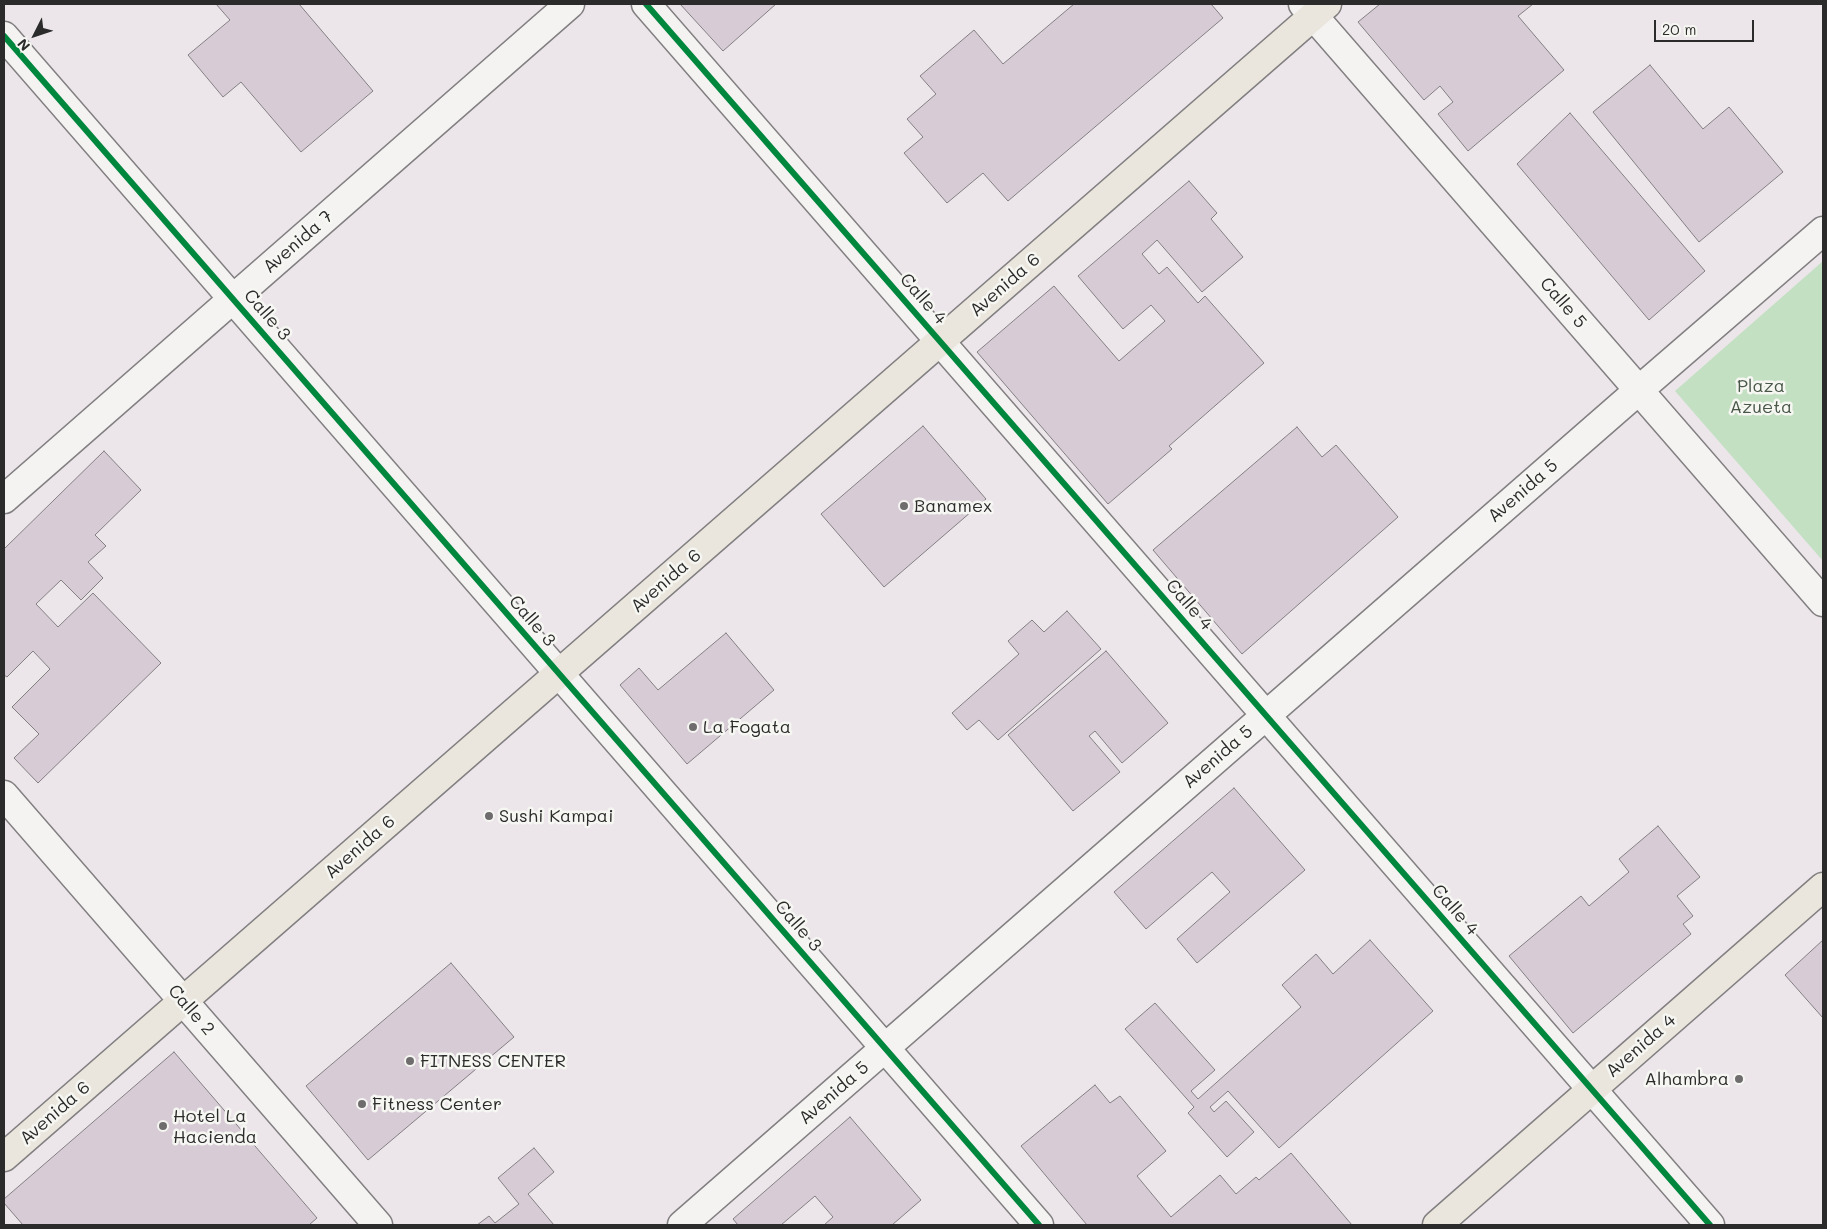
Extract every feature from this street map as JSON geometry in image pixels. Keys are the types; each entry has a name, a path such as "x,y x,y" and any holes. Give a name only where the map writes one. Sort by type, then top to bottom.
{"main road":[{"name":"Avenida 6","path":"4,1157 940,341 1314,8"},
{"name":"Avenida 4","path":"1437,1225 1823,887"}],"street":[{"name":"Avenida 7","path":"4,499 570,4"},
{"name":"Calle 4","path":"646,4 1710,1225"},
{"name":"Calle 5","path":"1314,8 1639,390 1823,602"},
{"name":"Calle 3","path":"4,36 1039,1225"},
{"name":"Avenida 5","path":"682,1225 1823,231"},
{"name":"Calle 2","path":"4,795 378,1225"}],"green space":[{"name":"Plaza Azueta","path":"1823,261 1823,561 1675,391"}],"building":[{"path":"216,4 299,4 373,91 301,152 241,82 223,97 188,55 230,20"},
{"path":"680,4 776,4 723,51"},
{"path":"1074,4 1211,4 1223,18 1008,201 983,173 947,203 904,153 923,137 907,119 936,94 920,76 974,30 1003,64"},
{"path":"1380,4 1533,4 1518,16 1564,70 1468,151 1438,114 1453,102 1440,86 1424,100 1358,22"},
{"path":"1650,65 1703,129 1729,107 1783,172 1699,242 1593,112"},
{"path":"1570,113 1705,271 1649,320 1517,164"},
{"path":"1189,181 1217,213 1211,219 1243,257 1202,292 1157,240 1142,254 1159,274 1167,267 1198,303 1205,296 1264,363 1169,446 1172,449 1108,504 977,352 1054,286 1119,361 1165,321 1151,305 1123,329 1078,276"},
{"name":"Banamex","path":"923,426 986,499 884,587 821,514"},
{"path":"1297,427 1322,457 1336,445 1398,517 1242,654 1153,550"},
{"path":"104,451 141,490 95,535 106,546 88,562 103,578 81,600 61,580 36,604 58,627 93,593 161,663 38,783 14,758 39,734 12,707 50,669 33,651 7,677 4,675 4,549"},
{"path":"1067,611 1101,649 998,740 979,720 967,730 952,713 1019,654 1008,641 1032,620 1044,632"},
{"name":"La Fogata","path":"726,633 774,690 687,764 620,685 639,668 658,690"},
{"path":"1106,651 1168,723 1122,763 1095,731 1089,736 1120,772 1073,811 1008,735"},
{"path":"1234,788 1305,870 1197,963 1177,939 1230,892 1212,872 1146,929 1114,892"},
{"path":"1658,826 1700,877 1677,896 1693,916 1683,924 1691,934 1573,1033 1509,956 1581,896 1589,906 1629,872 1619,859"},
{"path":"1370,940 1433,1011 1279,1148 1228,1091 1210,1107 1214,1112 1226,1101 1254,1132 1227,1157 1188,1113 1194,1107 1125,1029 1155,1003 1215,1070 1191,1091 1198,1099 1301,1007 1282,985 1316,954 1333,974"},
{"path":"1823,940 1823,1018 1785,975"},
{"name":"FITNESS CENTER","path":"451,963 514,1037 368,1160 306,1086"},
{"name":"Hotel La Hacienda","path":"174,1052 317,1218 309,1225 23,1225 4,1203 4,1199"},
{"path":"1095,1085 1110,1103 1120,1096 1166,1151 1137,1176 1171,1217 1220,1175 1236,1194 1256,1177 1259,1180 1291,1153 1352,1225 1087,1225 1021,1146"},
{"path":"850,1117 921,1200 892,1225 824,1225 833,1217 815,1196 781,1225 738,1225 733,1219"},
{"path":"534,1148 554,1172 528,1194 554,1225 477,1225 489,1216 495,1223 519,1204 498,1178"}],"cycle path":[{"path":"646,4 1710,1225"},
{"path":"4,36 1039,1225"}],"place":[{"name":"Banamex","path":"904,506"},
{"name":"La Fogata","path":"693,727"},
{"name":"Sushi Kampai","path":"489,816"},
{"name":"FITNESS CENTER","path":"410,1061"},
{"name":"Alhambra","path":"1739,1079"},
{"name":"Fitness Center","path":"362,1104"},
{"name":"Hotel La Hacienda","path":"163,1126"}]}
